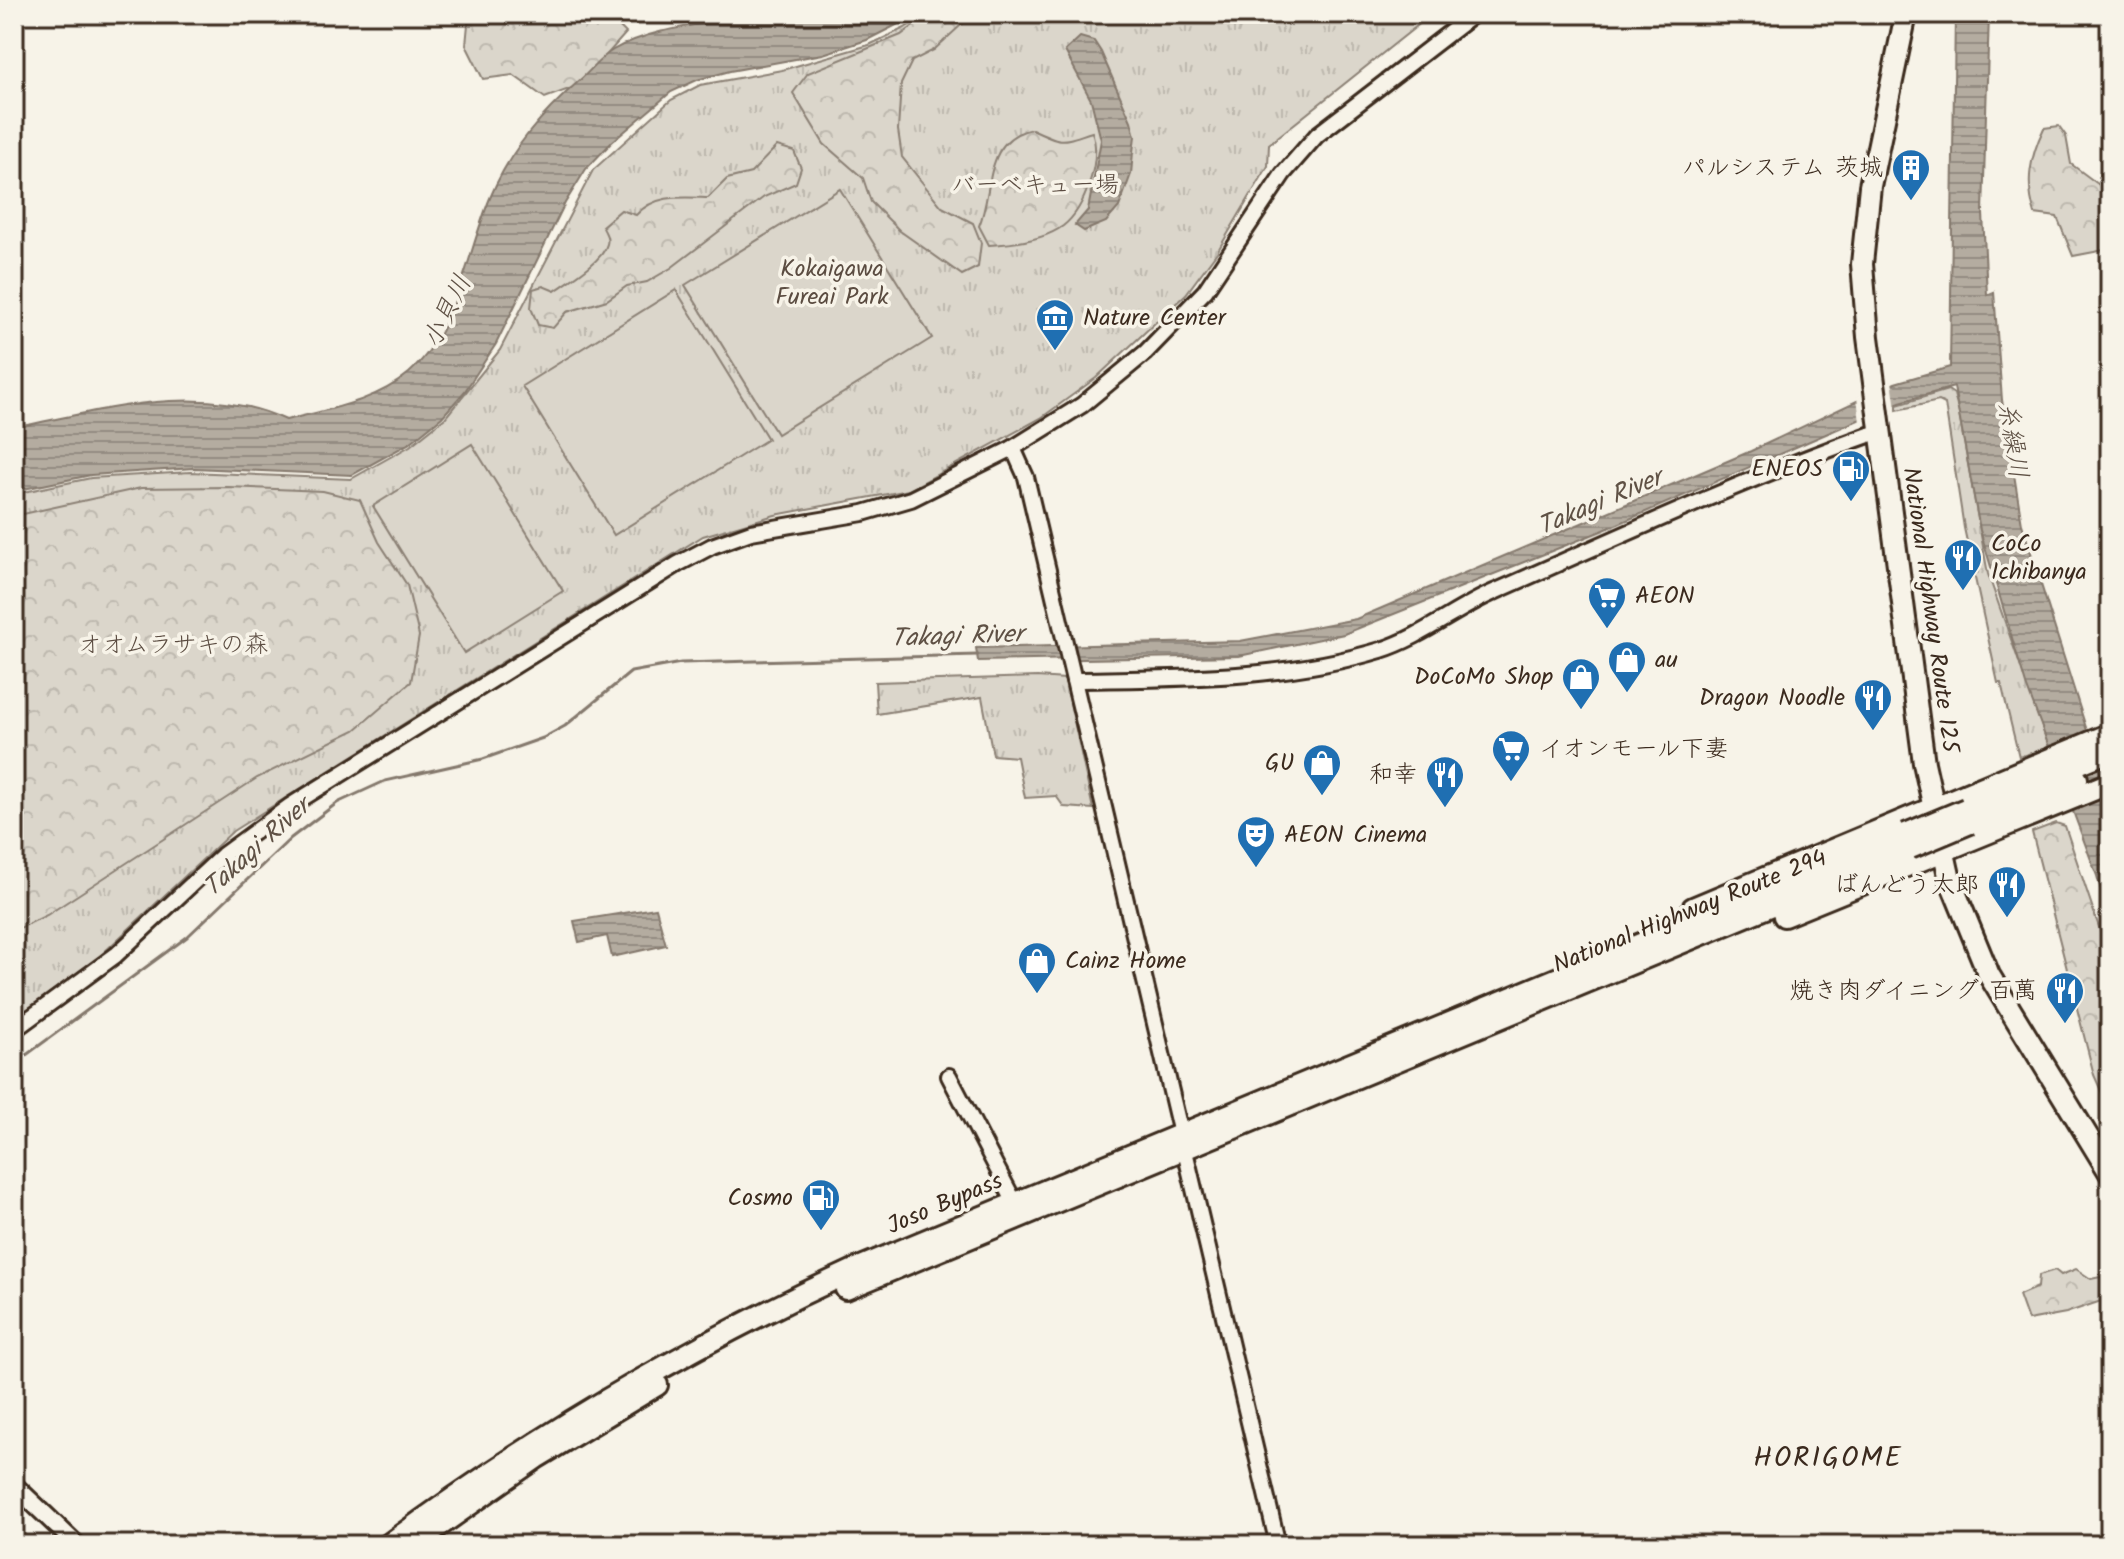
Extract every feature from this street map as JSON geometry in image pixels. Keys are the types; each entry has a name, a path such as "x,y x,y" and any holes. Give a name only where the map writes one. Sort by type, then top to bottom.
{"highway":[{"name":"National Highway Route 125","path":"1906,14 1870,186 1862,264 1912,683 1931,806 1957,900 1989,975 2110,1173"},
{"name":"National Highway Route 294","path":"1290,1106 1558,985 2050,783 2108,748"},
{"path":"1558,985 1727,939 1941,851 2050,783"},
{"path":"1558,985 1724,893 1931,806 2050,783 2110,783"},
{"name":"Joso Bypass","path":"412,1545 536,1458 634,1398 790,1314 1182,1142 1558,985"},
{"name":"Joso Bypass","path":"388,1545 533,1443 639,1379 784,1302 1015,1203 1290,1106"}],"main road":[{"path":"14,1485 77,1545"}],"street":[{"path":"14,1030 116,955 223,855 290,806 678,564 712,546 751,532 863,513 911,499 1013,448 1082,405 1166,333 1205,291 1298,154 1329,126 1474,14"},
{"path":"1073,676 1232,676 1380,650 1542,571 1880,425"},
{"path":"1013,448 1026,477 1278,1545"},
{"path":"949,1076 1015,1203"}],"green space":[{"path":"469,14 607,14 626,33 580,85 545,98 513,75 483,79 466,45"},
{"name":"Kokaigawa Fureai Park","path":"925,14 1432,14 1269,144 1268,166 1217,252 1186,294 1096,378 1041,418 909,490 775,515 703,536 233,831 100,956 14,1019 14,494 91,478 190,472 351,479 410,446 445,418 500,350 593,170 671,100 700,85 782,70 869,45 905,28"},
{"path":"930,14 973,14 934,50 912,61 901,84 898,130 902,157 925,186 942,207 973,223 981,243 978,267 962,275 900,231 871,202 863,178 824,144 793,93 808,73 901,35"},
{"path":"2059,126 2066,136 2071,164 2102,187 2110,217 2110,249 2073,256 2057,217 2035,214 2030,181 2035,149 2044,128"},
{"name":"バーベキュー場","path":"1032,129 1062,140 1092,132 1095,156 1090,183 1071,218 1055,231 1027,240 989,245 979,226 993,168 1005,143"},
{"path":"777,146 794,151 801,168 796,183 764,197 671,268 647,282 627,286 607,300 567,312 553,328 538,325 531,308 533,289 543,286 555,291 592,264 607,244 602,226 621,210 636,215 660,200 708,198 727,179 751,173"},
{"path":"840,189 932,338 777,434 685,285"},
{"path":"676,290 768,439 614,535 522,386"},
{"path":"1948,390 1954,394 1959,414 1988,574 2049,747 2019,757 2001,683 1998,683 1964,528 1945,404 1939,401 1897,410 1897,405"},
{"path":"472,444 563,591 464,653 373,506"},
{"name":"オオムラサキの森","path":"228,487 323,491 360,500 379,542 407,585 419,636 411,682 355,730 257,778 47,915 14,931 14,516 141,488"},
{"path":"1037,677 1065,679 1093,809 1064,807 1056,796 1025,798 1017,757 993,755 982,697 877,714 875,682"},
{"path":"2056,823 2065,826 2110,960 2110,1111 2094,1075 2032,832"},
{"path":"2076,1269 2091,1279 2110,1275 2110,1298 2066,1313 2028,1320 2019,1295 2038,1287 2039,1275 2055,1270 2061,1275"}],"shaded area":[{"path":"759,14 918,14 867,40 823,54 730,71 697,80 671,92 612,142 586,169 565,203 496,344 465,391 442,417 410,443 352,475 194,468 91,475 14,491 14,429 27,425 124,406 190,400 223,402 286,420 366,398 396,383 425,356 439,336 459,291 498,180 528,133 553,105 604,56 630,42 666,31"},
{"path":"1955,14 1989,14 1983,213 1987,295 1994,292 2002,400 2022,524 2110,804 2110,922 2097,876 2026,685 1980,530 1954,387 1900,402 1604,530 1344,634 1239,656 978,661 976,648 1240,641 1356,619 1751,451 1895,383 1950,367"},
{"path":"1080,37 1094,41 1101,52 1135,136 1131,174 1119,207 1106,222 1084,231 1075,225 1088,210 1101,140 1091,100 1065,51"},
{"path":"656,908 666,945 612,957 607,936 579,942 574,921"}],"pier":[{"path":"1892,381 1896,408 1860,423 1857,397"}],"waterway":[{"name":"Takagi River","path":"14,1064 187,937 291,838 337,803 385,781 483,759 543,738 565,726 631,672 681,663 978,655"}],"place":[{"name":"パルシステム 茨城","path":"1911,202"},
{"name":"Nature Center","path":"1055,352"},
{"name":"ENEOS","path":"1851,503"},
{"name":"CoCo Ichibanya","path":"1963,592"},
{"name":"AEON","path":"1607,630"},
{"name":"au","path":"1627,694"},
{"name":"DoCoMo Shop","path":"1581,711"},
{"name":"Dragon Noodle","path":"1873,732"},
{"name":"イオンモール下妻","path":"1511,783"},
{"name":"GU","path":"1322,797"},
{"name":"和幸","path":"1445,809"},
{"name":"AEON Cinema","path":"1256,869"},
{"name":"ばんどう太郎","path":"2007,919"},
{"name":"Cainz Home","path":"1037,995"},
{"name":"焼き肉ダイニング 百萬","path":"2065,1025"},
{"name":"Cosmo","path":"821,1232"}],"district":[{"name":"HORIGOME","path":"1828,1458"}],"water label":[{"name":"小貝川","path":"448,312"},
{"name":"糸繰川","path":"2012,440"}]}
